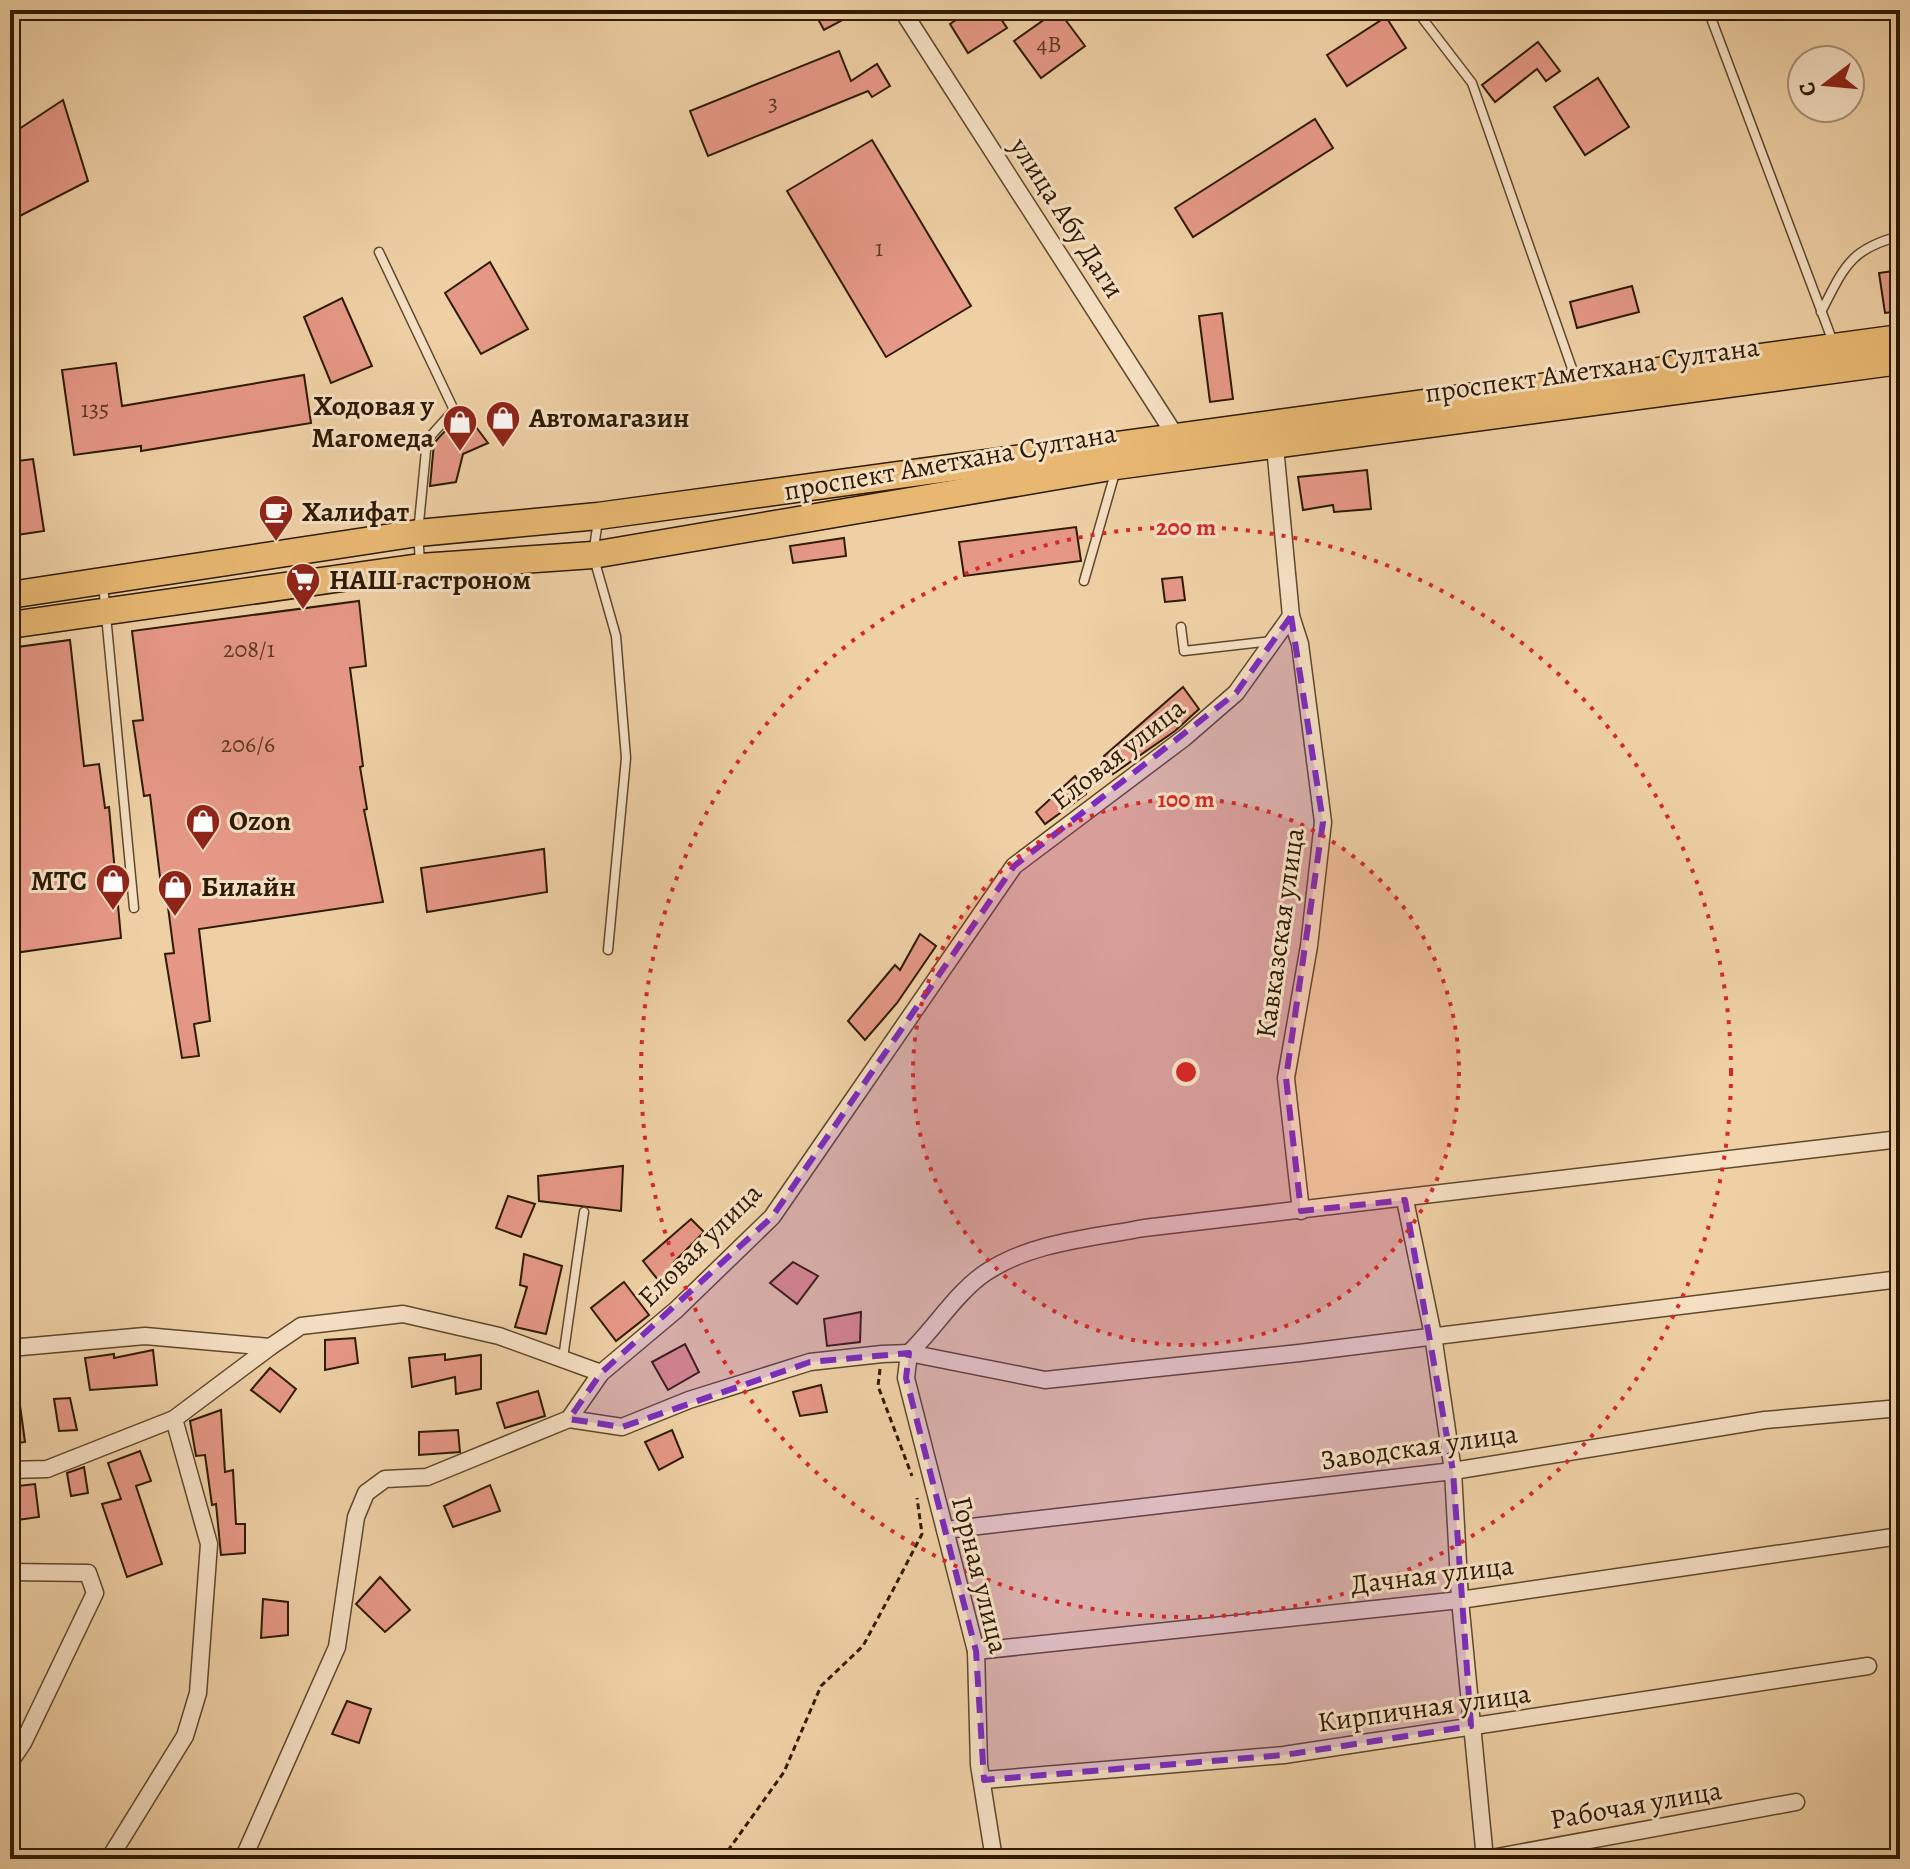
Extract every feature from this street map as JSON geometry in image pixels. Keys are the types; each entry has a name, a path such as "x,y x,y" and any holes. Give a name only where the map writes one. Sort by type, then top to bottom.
{"main road":[{"path":"1832,359 1900,338"},
{"path":"10,595 418,533 598,516 1121,454 1832,359 1900,361"},
{"name":"проспект Аметхана Султана","path":"10,625 420,567 593,555 1121,454"}],"street":[{"name":"улица Абу Даги","path":"902,10 1173,447"},
{"name":"Кавказская улица","path":"1274,433 1291,616 1300,644 1323,822 1309,946 1286,1078 1301,1211"},
{"name":"Еловая улица","path":"569,1419 601,1373 676,1310 772,1217 1014,866 1184,738 1236,693 1291,616"},
{"path":"909,1353 984,1273 1019,1254 1144,1228 1405,1200 1900,1139"},
{"path":"1405,1200 1433,1335 1453,1471 1460,1600 1486,1859"},
{"path":"243,1859 337,1647 356,1517 366,1493 385,1479 427,1477 569,1419 622,1427 689,1400 810,1362 909,1353 1045,1380 1900,1279"},
{"path":"10,1470 47,1469 174,1419 301,1326 403,1314 499,1336 601,1373"},
{"path":"10,1348 145,1336 270,1347"},
{"name":"Горная улица","path":"909,1353 906,1378 976,1651 979,1765 984,1780 994,1859"},
{"name":"Заводская улица","path":"945,1530 1453,1471 1765,1420 1900,1408"},
{"path":"109,1859 173,1750 185,1736 198,1693 209,1544 174,1419"},
{"name":"Дачная улица","path":"976,1651 1460,1600 1893,1537"},
{"path":"10,1572 88,1573 95,1593 23,1743 10,1762"},
{"name":"Кирпичная улица","path":"984,1780 1284,1755 1868,1666"},
{"name":"Рабочая улица","path":"1486,1859 1796,1802"}],"lane":[{"path":"1416,10 1472,83 1574,393"},
{"path":"1708,10 1821,312 1832,359"},
{"path":"1821,312 1847,262 1871,244 1900,236"},
{"path":"379,252 454,410 427,440 418,533 420,567"},
{"path":"1084,581 1121,454"},
{"path":"598,516 593,555 616,636 626,758 608,950"},
{"path":"103,579 134,908"},
{"path":"1181,627 1184,651 1273,641"},
{"path":"563,1359 584,1212"}],"path":[{"path":"722,1859 784,1772 821,1686 863,1646 922,1534 916,1488 878,1386 882,1354"}],"highlighted area":[{"path":"1291,616 1323,822 1286,1078 1301,1211 1405,1200 1453,1471 1471,1726 1284,1755 984,1780 976,1651 906,1378 909,1353 810,1362 622,1427 569,1419 601,1373 772,1217 1014,866 1236,693"}],"building":[{"path":"813,10 861,10 824,30"},
{"path":"971,10 995,10 1007,28 968,53 950,24"},
{"path":"1058,10 1085,46 1041,78 1014,41"},
{"path":"1386,17 1406,48 1347,86 1327,55"},
{"path":"1538,42 1560,71 1546,81 1537,69 1495,102 1482,85"},
{"path":"839,51 851,81 877,64 890,86 872,97 868,91 708,156 690,111"},
{"path":"1598,78 1629,127 1585,155 1554,107"},
{"path":"63,100 88,181 10,221 10,135"},
{"path":"1315,119 1333,148 1193,237 1175,208"},
{"path":"872,140 971,306 886,357 787,191"},
{"path":"490,262 528,329 481,354 445,293"},
{"path":"1900,270 1900,311 1885,313 1879,273"},
{"path":"1632,286 1639,312 1577,328 1570,302"},
{"path":"342,298 372,366 331,383 304,317"},
{"path":"1222,313 1233,399 1210,402 1199,316"},
{"path":"116,363 122,406 304,375 311,423 141,451 141,446 74,455 62,370"},
{"path":"473,423 488,443 463,454 456,482 430,486 434,443 444,432"},
{"path":"33,459 44,531 10,536 10,462"},
{"path":"1367,470 1371,509 1334,512 1333,505 1303,510 1298,477"},
{"path":"1076,527 1081,561 964,576 959,542"},
{"path":"844,538 846,556 793,563 790,546"},
{"path":"1182,577 1185,600 1165,602 1162,579"},
{"path":"359,601 366,666 350,668 363,766 360,767 367,809 364,810 383,902 199,929 210,1021 194,1024 199,1056 182,1058 165,954 174,953 165,884 161,885 150,795 144,796 133,721 143,720 132,631"},
{"path":"70,640 84,766 99,764 105,808 109,807 121,938 14,953 10,924 10,648"},
{"path":"1183,687 1199,709 1175,731 1113,774 1104,756"},
{"path":"1075,776 1086,794 1045,824 1036,812"},
{"path":"544,849 547,892 427,912 421,868"},
{"path":"920,934 936,946 897,1003 865,1040 848,1021 895,965 900,970"},
{"path":"623,1166 621,1211 539,1201 538,1176"},
{"path":"508,1196 535,1204 521,1237 496,1228"},
{"path":"691,1219 704,1232 674,1262 681,1270 662,1285 643,1261"},
{"path":"524,1254 562,1266 546,1334 515,1327 527,1287 520,1285"},
{"path":"793,1262 818,1276 797,1304 770,1283"},
{"path":"624,1282 649,1315 616,1341 591,1308"},
{"path":"861,1312 860,1342 827,1346 824,1319"},
{"path":"355,1338 358,1363 325,1370 325,1340"},
{"path":"685,1344 699,1372 668,1390 652,1362"},
{"path":"153,1350 157,1385 90,1390 85,1358 114,1354 114,1358"},
{"path":"445,1354 445,1360 481,1355 481,1389 456,1394 455,1377 412,1387 409,1358"},
{"path":"270,1368 296,1389 280,1412 251,1390"},
{"path":"821,1385 827,1412 800,1416 793,1392"},
{"path":"538,1391 545,1416 505,1428 497,1403"},
{"path":"19,1398 25,1442 10,1444 10,1399"},
{"path":"70,1398 77,1430 59,1431 54,1399"},
{"path":"221,1410 225,1472 233,1470 236,1524 245,1524 245,1553 221,1555 216,1504 212,1505 205,1455 196,1456 190,1421"},
{"path":"458,1430 460,1452 419,1455 419,1432"},
{"path":"672,1430 683,1457 659,1470 645,1442"},
{"path":"140,1451 151,1481 136,1486 162,1564 127,1577 102,1504 121,1499 108,1463"},
{"path":"84,1467 88,1493 71,1496 67,1473"},
{"path":"35,1484 39,1517 10,1521 10,1487"},
{"path":"490,1485 500,1511 453,1527 444,1506"},
{"path":"380,1577 410,1610 385,1632 356,1604"},
{"path":"263,1599 288,1602 288,1635 261,1638"},
{"path":"347,1701 371,1709 359,1743 332,1734"}],"place":[{"name":"Автомагазин","path":"503,449"},
{"name":"Ходовая у Магомеда","path":"460,453"},
{"name":"Халифат","path":"276,543"},
{"name":"НАШ гастроном","path":"303,611"},
{"name":"Ozon","path":"203,852"},
{"name":"МТС","path":"113,912"},
{"name":"Билайн","path":"175,918"}]}
